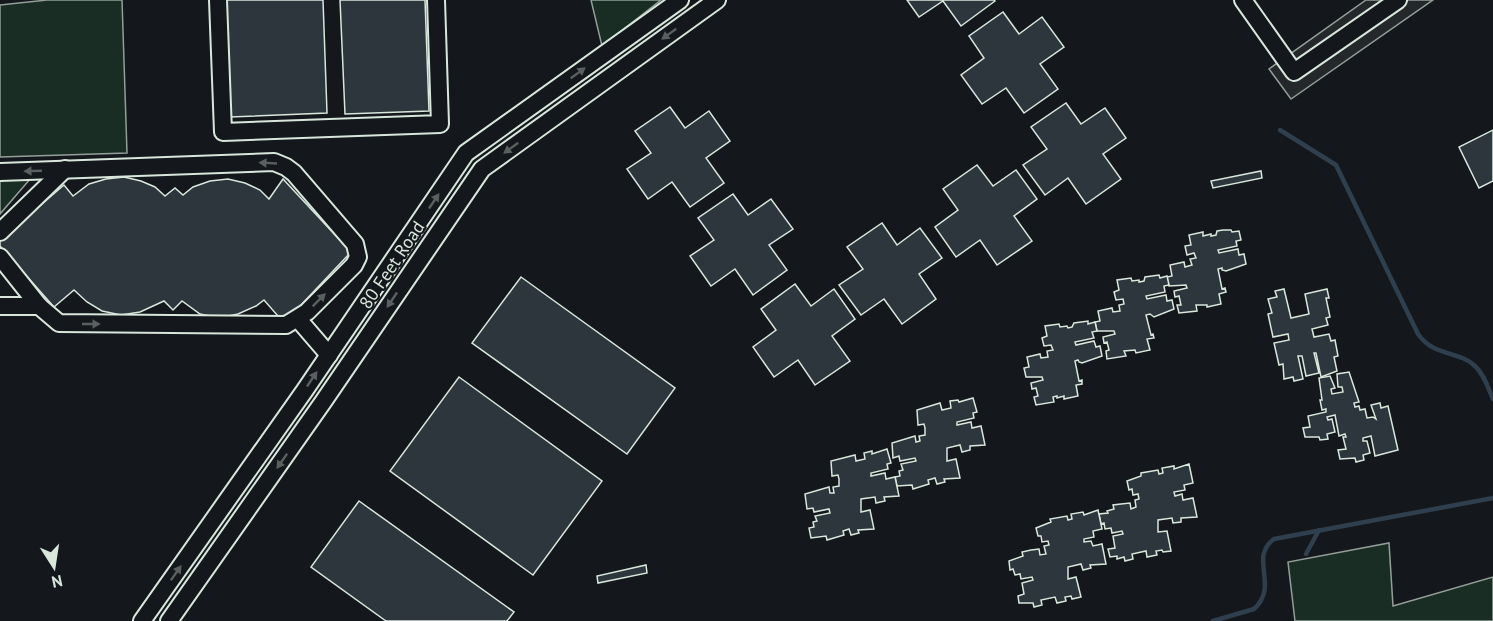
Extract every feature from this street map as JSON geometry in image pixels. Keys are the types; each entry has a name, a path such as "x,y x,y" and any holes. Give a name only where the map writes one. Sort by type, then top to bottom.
{"street":[{"path":"218,0 222,132 440,124 436,0"},
{"name":"80 Feet Road","path":"142,621 329,355 466,153 680,0"},
{"name":"80 Feet Road","path":"169,621 323,402 482,169 717,0"},
{"path":"1243,0 1294,72 1398,0"},
{"path":"0,172 273,162 286,166 294,173 348,235 358,251 354,265 298,319 286,325 59,323 39,306 0,257"},
{"path":"0,232 65,170"},
{"path":"0,306 39,306"},
{"path":"298,319 329,355"}],"green space":[{"path":"47,0 122,0 127,153 0,157 0,5"},
{"path":"591,0 661,0 602,46"},
{"path":"0,178 31,178 0,214"},
{"path":"1389,543 1393,606 1493,577 1493,621 1295,621 1288,562"}],"shaded area":[{"path":"1366,0 1433,0 1291,99 1269,69"}],"building":[{"path":"225,0 323,0 327,113 230,117"},
{"path":"340,0 425,0 429,111 345,114"},
{"path":"907,0 995,1 961,26 943,1 919,17"},
{"path":"1003,12 1019,34 1042,17 1064,47 1040,64 1058,89 1024,113 1006,88 982,104 961,75 984,58 969,36"},
{"path":"1066,103 1081,124 1105,108 1126,138 1103,154 1121,179 1086,204 1068,178 1045,195 1023,165 1047,149 1031,127"},
{"path":"670,107 685,128 709,111 730,141 706,158 724,183 690,207 672,182 648,199 627,169 651,153 635,131"},
{"path":"1493,130 1493,181 1479,188 1459,147"},
{"path":"977,165 993,186 1016,170 1037,199 1014,216 1032,241 997,265 980,240 956,257 935,227 958,210 943,189"},
{"path":"1261,171 1262,178 1213,188 1211,181"},
{"path":"124,177 155,187 165,196 175,188 183,195 193,187 210,181 228,179 260,190 269,199 283,179 351,252 284,323 264,300 238,314 219,318 200,314 182,301 173,310 164,301 140,312 121,315 102,311 87,302 74,290 54,307 0,246 0,240 64,185 73,196 89,184"},
{"path":"733,194 748,215 771,199 793,229 769,245 787,270 753,295 735,269 711,286 690,256 714,240 698,218"},
{"path":"882,223 897,245 920,228 942,258 919,274 936,299 902,324 884,299 861,315 839,285 863,269 847,247"},
{"path":"1223,230 1239,231 1241,240 1236,241 1237,246 1218,250 1219,253 1238,249 1239,255 1244,254 1246,264 1226,271 1222,268 1218,269 1222,289 1225,288 1226,292 1219,294 1221,304 1207,307 1207,305 1196,305 1197,311 1179,313 1177,305 1181,305 1179,296 1175,297 1174,291 1187,288 1186,285 1169,286 1167,277 1172,276 1170,265 1184,262 1185,267 1192,265 1190,259 1196,258 1194,253 1187,255 1185,246 1191,245 1189,235 1203,232 1203,236 1211,234 1211,236"},
{"path":"1159,275 1160,278 1167,276 1169,285 1164,286 1165,292 1146,296 1147,299 1166,295 1167,301 1172,300 1174,309 1154,317 1150,314 1146,315 1151,335 1153,334 1154,338 1147,339 1150,350 1136,353 1135,350 1124,351 1126,356 1107,359 1106,351 1109,350 1103,337 1115,334 1114,331 1097,331 1095,322 1100,321 1098,311 1112,308 1113,312 1120,311 1119,305 1124,304 1123,299 1116,300 1114,292 1119,290 1117,280 1131,278 1132,281 1139,280 1139,282 1144,281 1145,277"},
{"path":"521,277 675,388 627,454 472,343"},
{"path":"795,284 811,306 834,289 855,319 832,336 850,361 815,385 798,360 774,377 753,347 776,330 761,309"},
{"path":"1284,289 1291,318 1309,314 1305,294 1327,289 1329,298 1326,298 1330,317 1326,318 1328,325 1312,329 1314,337 1329,334 1331,341 1335,340 1338,356 1334,357 1337,371 1321,377 1316,353 1314,353 1319,373 1306,376 1302,356 1298,356 1303,379 1294,381 1293,377 1284,379 1283,364 1279,365 1274,343 1289,340 1288,334 1273,337 1268,314 1272,313 1268,299 1277,297 1275,291"},
{"path":"1088,321 1088,324 1095,322 1097,331 1092,332 1094,338 1075,342 1076,345 1094,341 1096,347 1100,346 1102,356 1082,363 1075,361 1079,381 1082,380 1082,384 1076,385 1078,396 1064,399 1064,396 1057,398 1057,396 1053,397 1054,402 1036,405 1034,397 1038,396 1036,388 1032,389 1031,383 1043,380 1042,377 1026,377 1024,368 1029,367 1027,357 1040,354 1041,358 1048,357 1047,351 1053,350 1051,345 1044,346 1042,338 1047,336 1045,326 1059,324 1060,327 1067,326 1068,328 1074,323"},
{"path":"1349,372 1359,402 1354,403 1355,407 1359,406 1360,410 1365,409 1367,418 1376,419 1371,405 1380,403 1381,408 1388,406 1398,450 1375,456 1371,436 1363,438 1363,441 1367,441 1370,453 1363,455 1364,460 1356,462 1355,458 1340,459 1338,450 1346,449 1343,437 1346,437 1345,434 1339,436 1335,415 1327,417 1328,420 1332,419 1335,432 1327,434 1328,439 1305,437 1303,428 1310,427 1308,416 1326,412 1326,409 1322,410 1319,378 1330,376 1335,388 1331,389 1332,394 1343,392 1342,387 1338,387 1337,374"},
{"path":"459,377 602,481 533,575 390,471"},
{"path":"973,398 977,412 973,413 974,418 957,422 957,425 971,422 972,428 981,426 985,445 970,446 970,450 962,452 960,445 947,448 947,461 956,459 960,478 944,479 945,482 937,484 935,478 928,480 929,484 913,489 912,485 897,486 895,477 900,476 899,471 903,470 901,464 916,461 915,458 900,461 899,456 893,458 892,443 915,436 916,442 920,441 919,436 925,435 924,424 918,425 917,410 940,403 942,410 951,408 950,401 958,400 959,402"},
{"path":"887,449 891,463 887,464 888,469 871,473 871,476 885,473 886,479 895,477 899,496 884,497 885,501 876,503 875,497 861,499 861,512 870,510 874,529 858,530 859,533 851,535 849,529 843,531 844,535 827,540 826,536 811,538 809,528 814,527 813,522 817,521 815,516 830,513 829,509 814,512 813,508 807,509 805,494 829,487 830,493 834,493 833,487 839,486 839,479 838,475 832,476 831,461 855,455 856,461 865,459 864,453 872,451 872,454"},
{"path":"1189,464 1193,483 1184,485 1185,490 1174,492 1175,496 1182,494 1183,500 1193,498 1197,517 1181,518 1181,522 1173,523 1172,518 1158,520 1158,532 1167,531 1171,551 1156,551 1157,555 1147,557 1146,551 1132,554 1133,559 1125,561 1124,557 1117,559 1117,556 1110,557 1108,549 1115,548 1113,536 1123,534 1122,531 1112,533 1111,528 1105,529 1104,523 1101,524 1099,514 1108,513 1107,511 1114,509 1113,505 1130,503 1131,509 1136,507 1135,500 1139,499 1138,494 1133,495 1127,481 1141,476 1141,473 1158,470 1159,474 1163,473 1162,468 1174,466 1174,469"},
{"path":"359,501 514,612 507,621 386,621 311,567"},
{"path":"1098,510 1102,529 1093,531 1094,537 1084,539 1084,542 1091,541 1093,546 1102,544 1106,564 1090,565 1091,568 1083,570 1081,564 1068,567 1068,579 1076,577 1081,597 1072,599 1071,596 1065,597 1066,601 1057,603 1055,597 1041,600 1042,605 1034,607 1033,603 1019,603 1018,596 1024,594 1022,583 1033,580 1032,577 1021,579 1020,574 1015,575 1013,569 1010,570 1009,561 1023,556 1022,552 1031,550 1039,549 1040,555 1046,554 1044,546 1049,545 1048,541 1042,542 1036,528 1051,522 1050,519 1067,516 1068,520 1072,519 1071,514 1083,512 1084,515"},
{"path":"646,565 647,573 598,583 597,576"}],"waterway":[{"path":"1280,130 1336,165 1418,334 1431,346 1461,357 1475,366 1493,399"},
{"path":"1213,621 1254,609 1261,600 1265,581 1264,555 1267,546 1274,539 1493,498"},
{"path":"1306,554 1319,530"}]}
